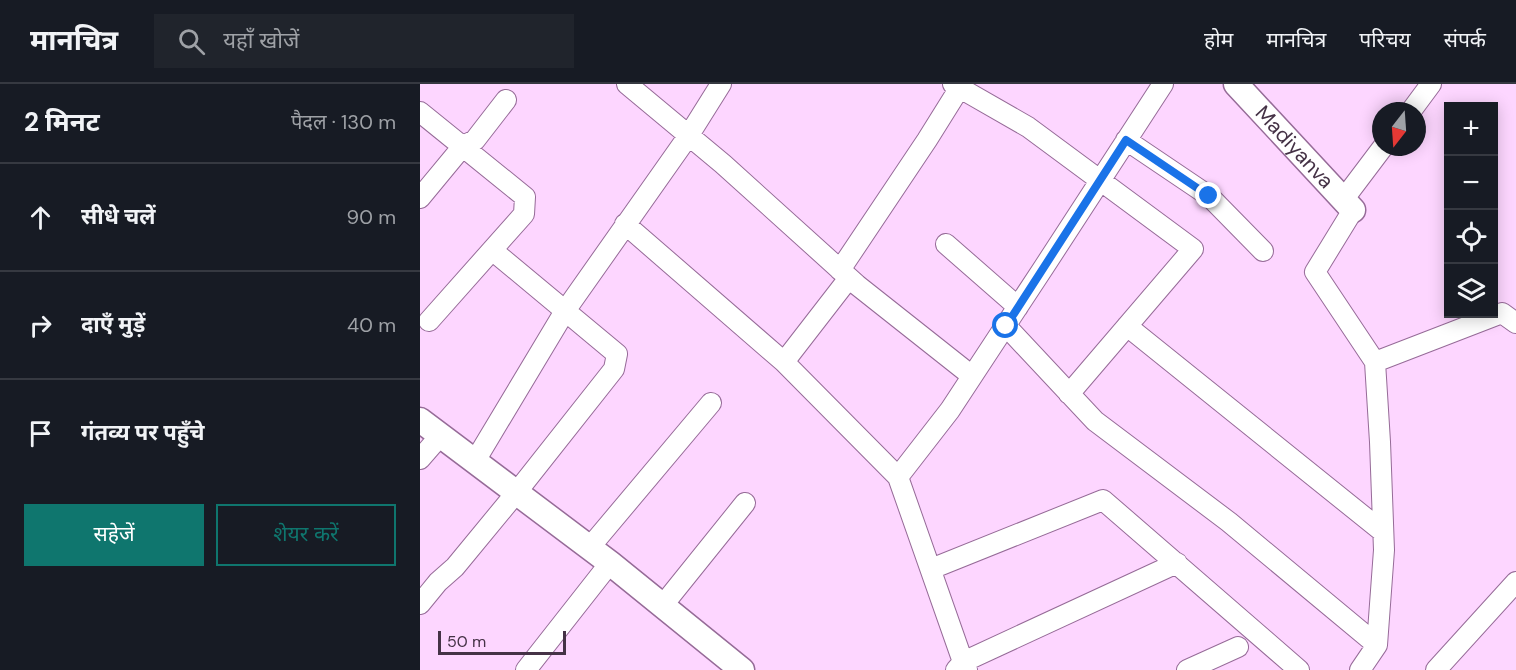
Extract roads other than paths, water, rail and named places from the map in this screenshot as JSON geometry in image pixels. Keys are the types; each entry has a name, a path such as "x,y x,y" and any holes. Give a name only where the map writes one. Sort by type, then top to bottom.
{"street":[{"path":"627,84 723,164 844,274 972,376"},
{"path":"475,461 564,311 689,135 722,84"},
{"path":"898,477 950,410 1162,84"},
{"name":"Madiyanva","path":"1236,84 1348,205"},
{"path":"1418,102 1431,84"},
{"path":"784,362 844,274 927,140 958,85 1028,127 1193,249 1069,394"},
{"path":"420,198 463,146 475,140 506,100"},
{"path":"420,112 525,196 524,214 423,322"},
{"path":"1126,140 1209,196 1263,251"},
{"path":"1360,670 1377,645 1384,550 1375,362 1315,272 1348,205 1378,156"},
{"path":"625,224 784,362 898,477 931,569 962,667 1177,563"},
{"path":"946,244 1018,307"},
{"path":"420,604 438,582 455,567 614,369 617,354 492,250"},
{"path":"1375,362 1503,313 1516,323"},
{"path":"1006,326 1095,421 1229,522 1377,645"},
{"path":"1127,326 1383,532"},
{"path":"590,547 711,403"},
{"path":"420,420 590,547 742,670"},
{"path":"420,459 440,436"},
{"path":"931,569 1103,500 1299,670"},
{"path":"663,605 745,503"},
{"path":"526,670 610,563"},
{"path":"1436,670 1516,582"},
{"path":"1187,670 1238,647"}]}
